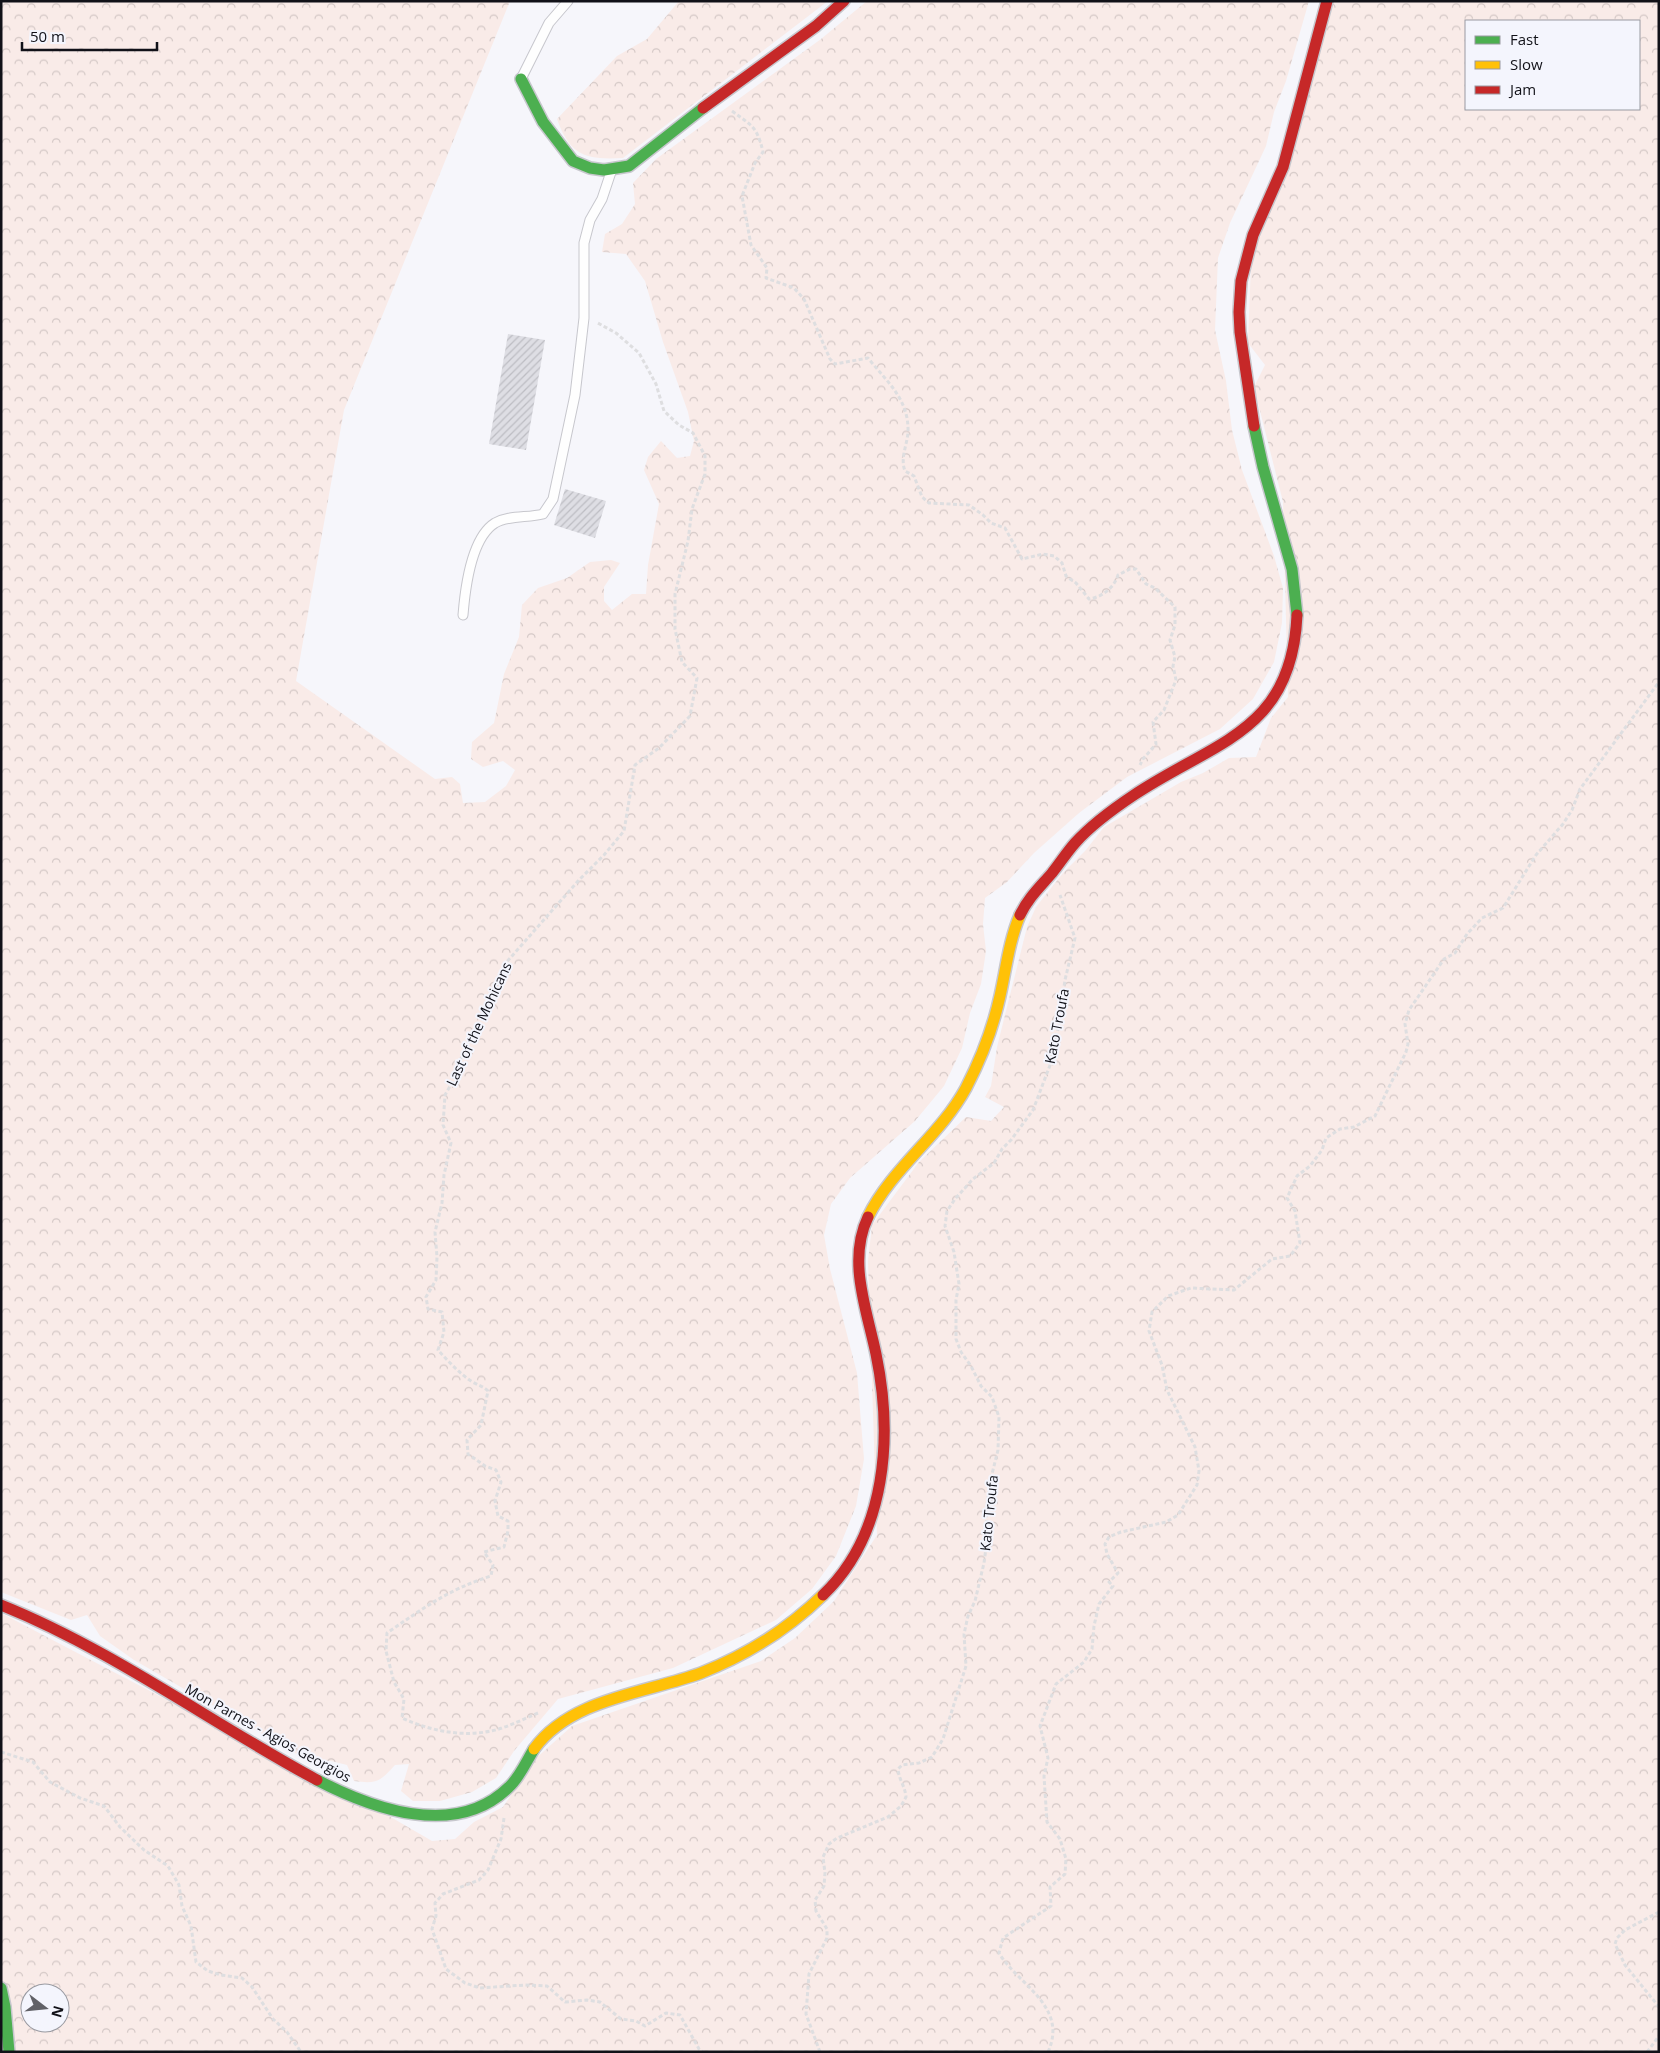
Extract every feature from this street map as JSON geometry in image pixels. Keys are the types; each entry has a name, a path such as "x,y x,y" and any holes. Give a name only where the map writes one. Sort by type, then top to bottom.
{"street":[{"path":"521,79 543,122 573,161 590,168 612,169 629,166 716,98 816,26 844,1"},
{"name":"Mon Parnes - Agios Georgios","path":"1,1605 50,1625 92,1647 182,1704 325,1783 389,1810 409,1814 433,1815 456,1813 481,1805 501,1795 515,1783 527,1759 541,1740 556,1726 594,1705 702,1672 757,1646 792,1624 824,1596 849,1564 872,1517 880,1472 884,1407 882,1383 857,1269 862,1229 875,1203 931,1138 957,1103 978,1061 996,1014 1018,918 1030,896 1047,879 1075,842 1107,814 1148,785 1255,724 1271,704 1285,678 1295,648 1298,612 1294,577 1251,421 1238,308 1244,261 1259,220 1280,175 1296,113 1316,48 1327,1"},
{"path":"1,1988 5,2006 9,2052"}],"lane":[{"path":"521,79 549,24 568,1"},
{"path":"463,615 465,586 477,546 485,534 494,523 510,518 531,518 544,514 553,499 575,395 584,318 584,243 590,220 602,199 612,169"}],"path":[{"path":"716,98 750,124 759,136 763,152 755,163 742,196 751,245 766,268 766,278 794,288 804,299 830,359 835,364 868,358 898,393 906,413 908,433 902,465 904,471 914,476 922,497 929,503 969,505 984,515 991,524 1005,528 1022,559 1043,554 1054,556 1062,563 1066,576 1076,583 1089,599 1098,598 1107,591 1116,582 1118,575 1130,569 1136,569 1146,584 1155,588 1175,607 1175,625 1170,640 1175,657 1173,666 1176,680 1164,710 1153,722 1156,744 1140,765 1148,785"},
{"name":"Last of the Mohicans","path":"544,1710 492,1731 448,1733 415,1724 402,1718 404,1699 394,1682 386,1652 387,1633 432,1601 472,1582 491,1576 492,1565 484,1552 504,1547 508,1531 508,1521 498,1516 496,1509 495,1501 501,1482 496,1470 485,1466 468,1454 468,1440 481,1425 488,1391 471,1381 448,1362 438,1350 444,1332 442,1312 428,1309 426,1298 436,1280 435,1232 442,1203 444,1175 451,1143 443,1125 445,1095 464,1054 494,998 504,965 624,831 635,765 659,748 690,716 697,678 682,662 675,629 675,594 688,541 692,509 705,474 705,456 693,433 679,425 664,411 656,384 639,352 616,333 595,321 584,318"},
{"path":"1048,2052 1053,2032 1049,2015 1042,2000 1021,1977 1006,1965 999,1953 1003,1938 1051,1906 1050,1887 1065,1874 1066,1859 1060,1839 1048,1822 1044,1776 1048,1758 1040,1726 1056,1684 1084,1662 1092,1648 1099,1604 1113,1586 1109,1582 1118,1573 1105,1544 1109,1538 1121,1532 1166,1522 1178,1515 1197,1485 1199,1471 1195,1447 1167,1390 1162,1365 1149,1331 1152,1312 1168,1296 1191,1288 1234,1290 1272,1259 1290,1256 1300,1243 1300,1231 1294,1211 1287,1198 1297,1176 1310,1166 1322,1150 1326,1138 1340,1129 1354,1127 1375,1116 1406,1052 1408,1044 1405,1024 1409,1010 1444,959 1455,953 1467,934 1482,918 1503,908 1536,855 1563,824 1572,810 1580,789 1659,682"},
{"name":"Kato Troufa","path":"820,2052 806,2014 806,1998 809,1974 827,1938 827,1930 816,1911 815,1900 824,1886 823,1857 829,1844 837,1838 888,1817 901,1806 906,1797 905,1786 899,1778 898,1769 902,1765 919,1763 932,1757 943,1739 966,1666 964,1634 968,1616 975,1601 984,1563 988,1533 986,1512 991,1478 998,1450 999,1417 992,1397 981,1386 971,1366 961,1352 956,1339 956,1300 959,1284 954,1252 946,1226 947,1212 955,1199 983,1170 994,1163 1002,1149 1011,1140 1032,1110 1052,1060 1065,980 1075,938 1061,897 1047,879"},
{"path":"1,1752 33,1762 50,1782 80,1798 104,1806 120,1826 144,1850 168,1866 179,1885 182,1906 191,1926 196,1962 208,1971 242,1978 252,1987 273,2019 287,2032 301,2052"},
{"path":"504,1815 501,1840 488,1870 479,1880 443,1894 435,1903 436,1916 432,1929 446,1969 464,1983 480,1988 546,1986 565,2002 587,2000 600,2002 621,2019 636,2021 645,2026 666,2012 680,2015 699,2049 703,2052"},
{"path":"1659,1912 1624,1930 1617,1938 1615,1944 1625,1965 1659,2006"},
{"path":"1647,2052 1659,2036"}],"green space":[{"path":"1,1 510,1 344,410 296,681 435,779 452,777 460,784 463,803 485,802 506,786 515,770 503,761 483,767 471,759 472,742 494,723 504,674 519,637 522,605 538,588 567,578 590,562 611,560 620,563 604,587 604,601 612,610 632,594 646,594 648,565 659,504 644,470 648,457 661,441 677,458 690,456 694,441 688,412 663,342 645,281 626,254 602,252 605,234 622,224 635,204 633,183 656,159 821,39 867,1 1309,1 1286,81 1274,112 1266,146 1230,223 1218,258 1215,330 1226,381 1232,430 1242,470 1274,556 1283,588 1282,623 1274,662 1253,699 1220,729 1127,777 1079,813 1034,853 1007,882 985,898 983,924 986,951 981,984 970,1013 962,1048 944,1086 915,1121 850,1178 831,1204 824,1235 830,1269 857,1373 864,1459 856,1506 836,1556 812,1589 776,1620 673,1668 558,1699 514,1751 496,1778 472,1792 440,1801 413,1801 401,1791 409,1764 395,1765 381,1778 368,1782 354,1781 347,1765 331,1761 309,1761 134,1660 100,1636 87,1615 71,1620 1,1592"},
{"path":"679,1 828,1 623,158 599,158 581,153 568,141 557,119 617,56 647,39"},
{"path":"1334,1 1659,1 1659,2052 1,2052 1,1613 389,1816 432,1841 455,1839 474,1822 503,1807 534,1760 572,1726 761,1661 795,1638 834,1601 877,1535 868,1261 872,1225 919,1162 966,1117 991,1121 1004,1107 985,1097 991,1086 997,1047 1027,927 1036,907 1104,827 1181,782 1203,773 1229,758 1256,757 1271,718 1288,697 1283,502 1254,387 1265,365 1248,343 1251,263"}],"building":[{"path":"508,334 545,340 526,450 489,444"},
{"path":"565,489 606,501 595,538 554,525"}],"traffic: fast":[{"path":"521,79 543,122 573,161 590,168 604,170 629,166 703,108"},
{"path":"1254,426 1263,467 1292,569 1297,615"},
{"path":"317,1780 363,1801 388,1809 414,1814 440,1815 465,1812 488,1803 509,1787 520,1774 534,1749"},
{"path":"1,1988 5,2007 9,2052"}],"traffic: slow":[{"path":"868,1217 890,1183 943,1122 966,1088 982,1055 994,1020 1010,945 1020,915"},
{"path":"534,1749 550,1732 568,1718 589,1708 611,1699 701,1673 735,1658 781,1630 823,1595"}],"traffic: jam":[{"path":"703,108 816,26 844,1"},
{"path":"1254,426 1240,332 1241,281 1253,235 1283,167 1327,1"},
{"path":"1020,915 1030,898 1072,846 1096,823 1134,795 1244,729 1265,709 1281,685 1292,654 1297,615"},
{"path":"823,1595 844,1570 861,1543 872,1514 880,1482 884,1450 881,1385 864,1303 859,1268 859,1251 868,1217"},
{"path":"1,1605 83,1643 317,1780"}]}
